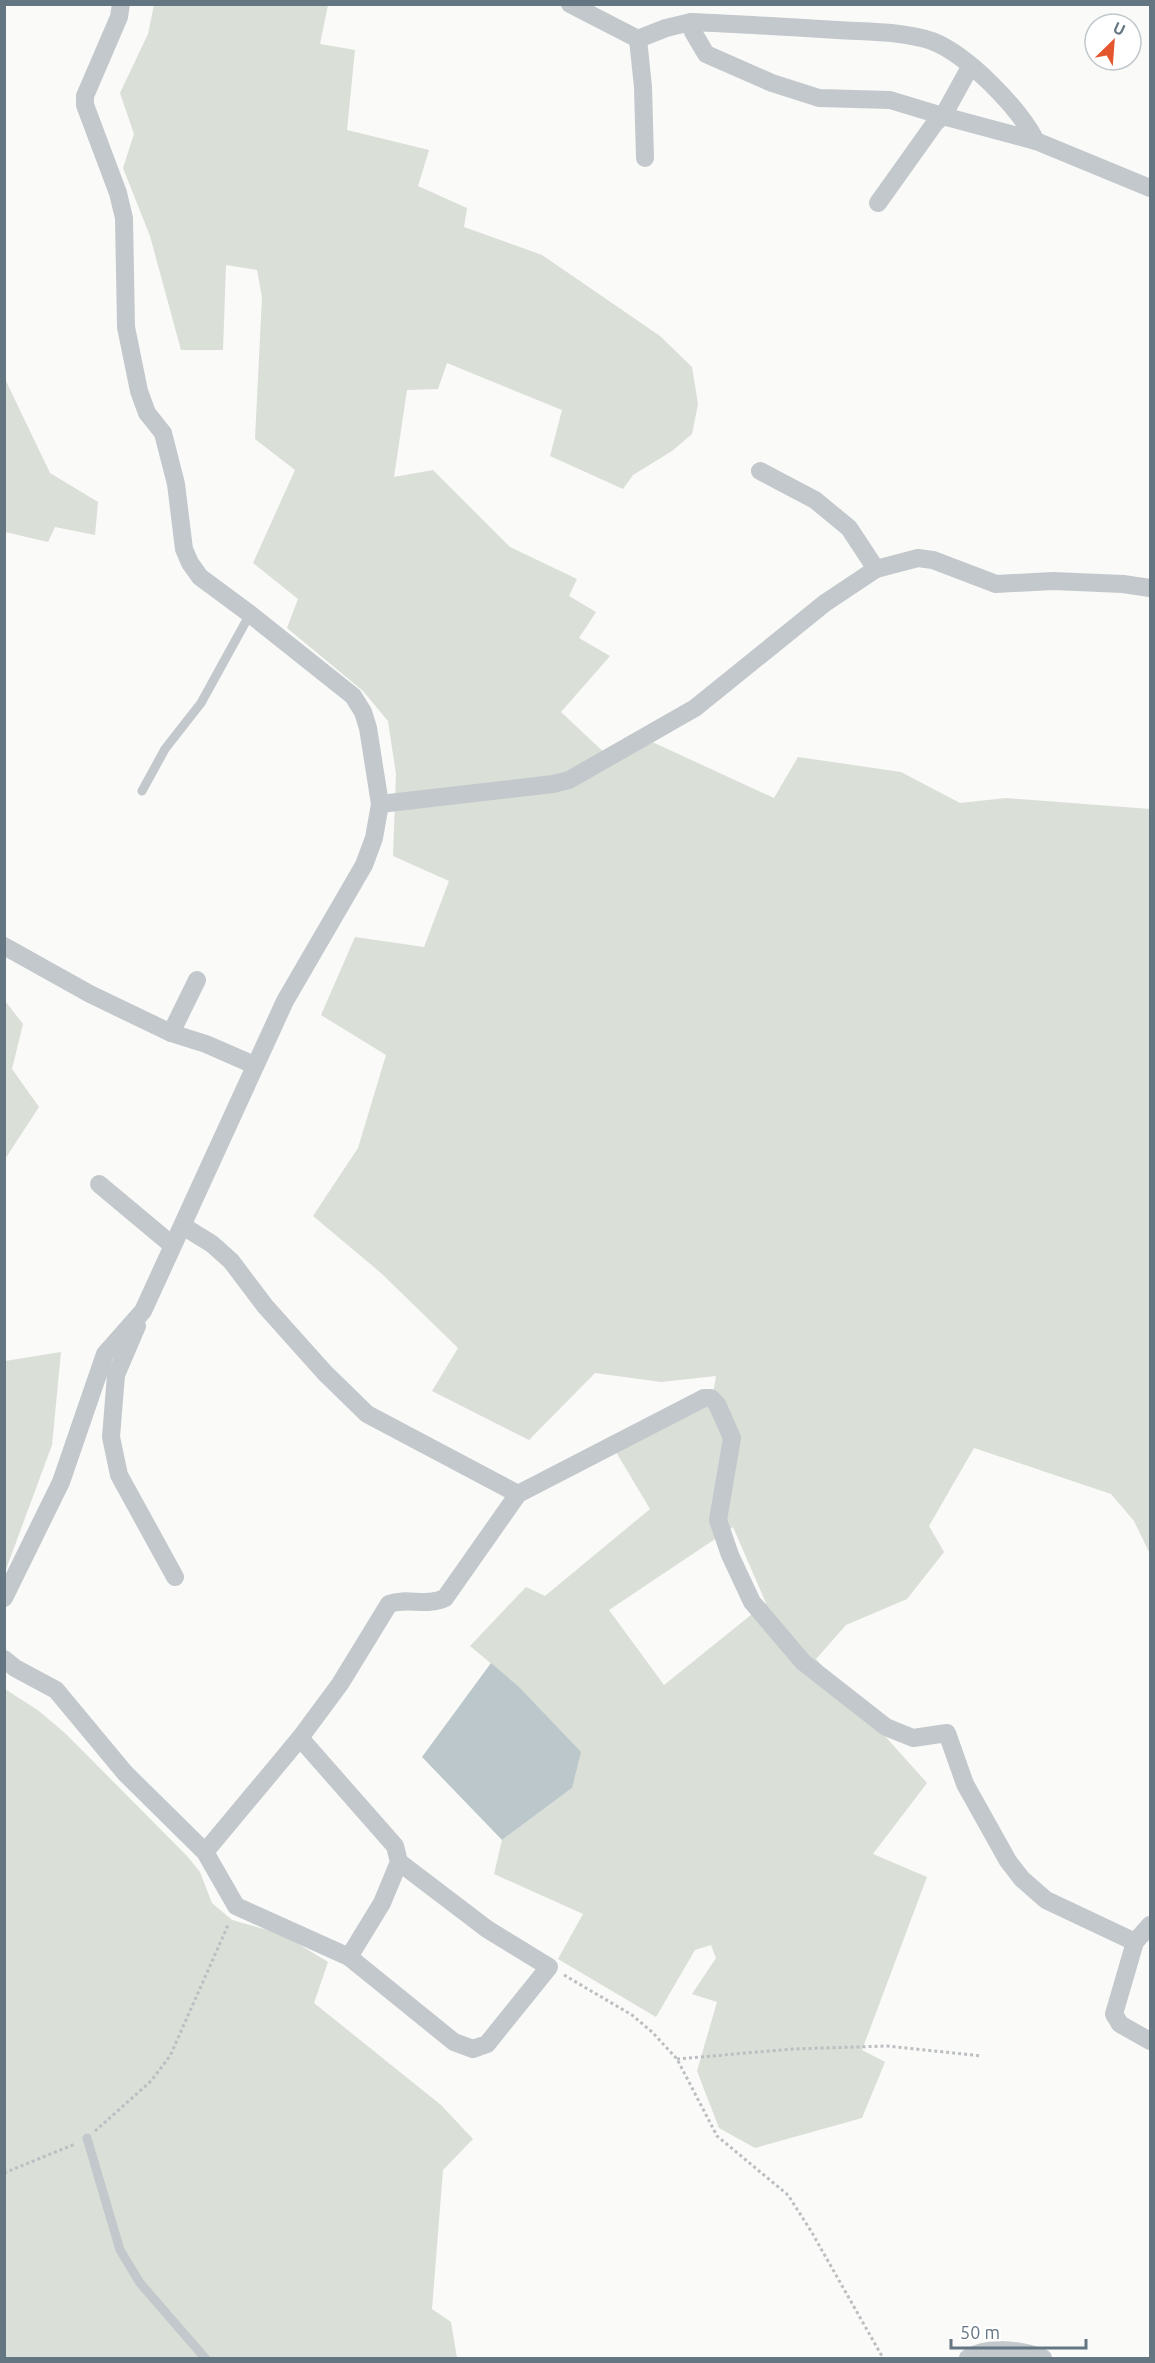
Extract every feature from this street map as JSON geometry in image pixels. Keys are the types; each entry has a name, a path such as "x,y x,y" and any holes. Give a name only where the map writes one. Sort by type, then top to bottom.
{"street":[{"path":"121,4 119,17 85,96 85,105 118,193 124,218 126,327 139,391 147,413 163,433 176,484 184,549 200,577 353,696 363,712 368,728 380,804 374,838 364,866 285,1001 254,1065 183,1226 172,1245 116,1375 111,1437 119,1475 175,1578"},
{"path":"570,4 638,39 666,28 691,22 894,33 932,41 952,51 999,92 1026,123 1036,141"},
{"path":"691,22 693,32 706,54 772,83 819,98 890,100 1036,141 1150,188"},
{"path":"638,39 643,87 645,158"},
{"path":"878,203 935,123 943,116 970,67"},
{"path":"760,471 815,500 849,528 876,569"},
{"path":"380,804 553,784 569,780 695,708 825,603 876,569 918,558 933,560 996,584 1053,581 1123,584 1150,588"},
{"path":"4,946 90,994 171,1033 206,1044 254,1065"},
{"path":"171,1033 197,980"},
{"path":"99,1184 172,1245"},
{"path":"183,1226 212,1244 231,1261 265,1306 325,1373 367,1414 518,1494"},
{"path":"4,1598 60,1482 105,1354 143,1311"},
{"path":"205,1852 300,1738 340,1684 389,1605 401,1600 433,1604 444,1598 518,1494 704,1398 711,1398 717,1404 732,1438 718,1520 730,1555 752,1602 803,1662 886,1727 913,1738 947,1733 965,1784 1008,1861 1022,1879 1046,1900 1135,1942"},
{"path":"4,1659 15,1668 56,1690 125,1773 205,1852 236,1906 349,1957 454,2042 473,2049 487,2044 549,1967 487,1929 399,1862"},
{"path":"300,1738 395,1846 399,1862 382,1903 349,1957"},
{"path":"1150,1925 1135,1942 1114,2014 1120,2024 1150,2042"},
{"path":"968,2358 995,2350 1030,2354 1043,2358"}],"lane":[{"path":"142,791 165,749 201,703 250,614"},
{"path":"87,2138 120,2250 140,2283 205,2358"}],"path":[{"path":"4,2173 87,2138 151,2081 170,2056 236,1906"},
{"path":"549,1967 632,2015 652,2032 677,2059 717,2136 788,2195 883,2358"},
{"path":"677,2059 793,2049 887,2046 982,2056"}],"shaded area":[{"path":"154,5 328,5 320,44 355,50 347,130 429,150 418,186 467,208 464,227 542,255 660,336 692,367 698,404 692,434 672,451 633,475 623,489 550,456 562,410 447,363 438,389 407,390 394,477 433,470 510,547 577,579 569,596 596,612 579,638 610,656 561,712 611,759 650,741 774,798 798,757 901,772 960,803 1006,798 1150,809 1150,1554 1134,1521 1111,1494 974,1448 929,1526 944,1552 907,1599 846,1625 816,1659 927,1783 873,1854 927,1877 862,2050 885,2062 862,2118 755,2148 719,2128 697,2071 717,2002 692,1994 716,1958 711,1945 695,1950 656,2017 558,1959 583,1914 494,1874 502,1840 572,1788 517,1685 470,1646 526,1587 545,1596 650,1509 616,1452 713,1394 716,1376 661,1382 595,1373 529,1440 432,1391 458,1348 381,1273 313,1216 358,1148 386,1055 321,1015 355,937 424,947 449,881 393,856 396,774 388,721 363,691 287,628 298,599 253,563 295,470 255,439 262,297 257,270 226,265 223,350 181,350 150,236 123,168 134,134 120,93 148,34","holes":["733,1527 766,1603 664,1685 609,1610"]},
{"path":"5,379 50,473 98,502 95,535 55,527 48,542 5,532"},
{"path":"5,1001 23,1024 12,1069 39,1107 5,1159"},
{"path":"61,1352 52,1445 5,1572 5,1361"},
{"path":"491,1663 517,1685 581,1752 572,1788 502,1840 422,1757"},
{"path":"5,1689 39,1711 66,1734 187,1856 200,1872 212,1903 232,1920 282,1934 328,1962 314,2003 441,2105 473,2139 443,2170 432,2309 451,2322 457,2358 5,2358"}]}
